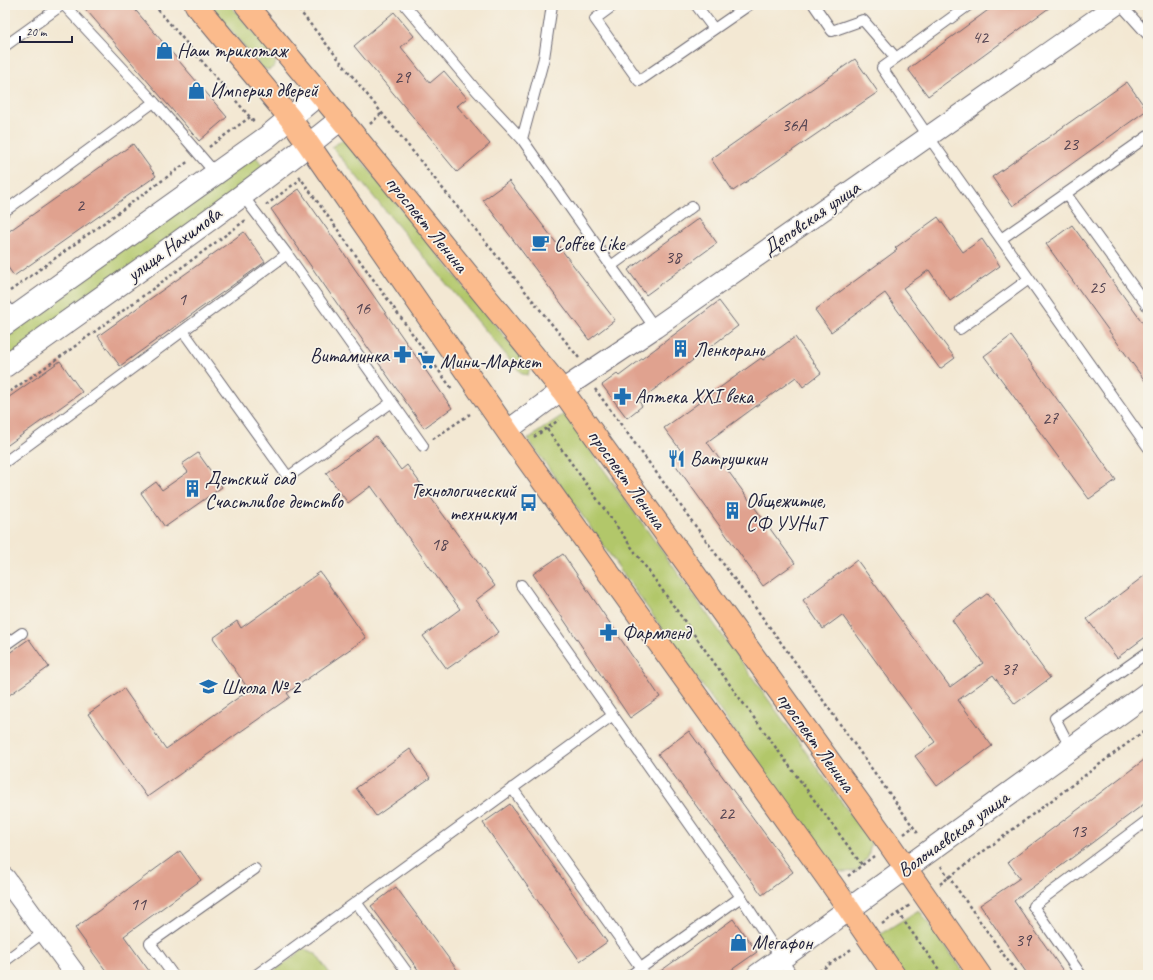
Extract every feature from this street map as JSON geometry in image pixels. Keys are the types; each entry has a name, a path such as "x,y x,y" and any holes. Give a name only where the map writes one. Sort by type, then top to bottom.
{"main road":[{"path":"196,5 290,118 507,431 894,975"},
{"name":"проспект Ленина","path":"246,5 320,93 562,390 980,975"}],"street":[{"name":"Деповская улица","path":"507,431 562,390 655,328 1116,5"},
{"name":"улица Нахимова","path":"8,315 216,174 290,118 320,93"},
{"name":"улица Нахимова","path":"5,366 242,196 341,119"},
{"name":"Волочаевская улица","path":"758,975 787,967 849,910 905,868 1071,749 1147,697"},
{"path":"5,878 76,975"}],"lane":[{"path":"5,46 63,5 154,102 216,174"},
{"path":"405,5 477,90 522,139 655,328"},
{"path":"522,139 544,58 552,5"},
{"path":"614,5 595,19 639,81 749,5"},
{"path":"696,5 714,29"},
{"path":"814,5 832,31 863,20 896,58"},
{"path":"969,5 882,68 928,136 1148,447"},
{"path":"1121,5 1148,36"},
{"path":"5,211 154,102"},
{"path":"1001,239 1148,136"},
{"path":"1066,194 1148,307"},
{"path":"242,196 288,254 423,446"},
{"path":"611,266 692,207"},
{"path":"5,462 288,254"},
{"path":"960,330 1029,279"},
{"path":"183,331 288,477 392,402"},
{"path":"521,585 741,897 787,967"},
{"path":"5,645 22,633"},
{"path":"1071,749 1055,718 1148,652"},
{"path":"256,975 613,715"},
{"path":"512,788 641,968"},
{"path":"1081,975 1033,906 1148,822"},
{"path":"173,975 150,942 255,869"},
{"path":"631,975 741,897"},
{"path":"356,902 409,975"},
{"path":"5,961 44,932"}],"path":[{"path":"154,5 258,126"},
{"path":"295,5 578,355 596,393 815,689 923,840"},
{"path":"366,127 382,113"},
{"path":"5,295 250,117"},
{"path":"297,174 456,395"},
{"path":"5,395 69,350 301,179"},
{"path":"423,446 470,414"},
{"path":"529,441 563,417"},
{"path":"547,429 738,696 862,865"},
{"path":"935,888 1148,728"},
{"path":"843,880 875,856"},
{"path":"939,864 1018,975"},
{"path":"879,927 915,901"},
{"path":"898,914 943,975"},
{"path":"814,975 854,946"}],"green space":[{"path":"210,5 230,5 274,56 276,60 275,66 269,70 262,68"},
{"path":"344,139 530,368 528,375 522,374 332,147"},
{"path":"249,148 271,176 5,363 5,324"},
{"path":"564,414 871,843 868,857 857,871 842,872 832,869 528,439"},
{"path":"919,910 966,975 901,975 874,938"},
{"path":"304,949 315,953 331,975 269,975"}],"building":[{"path":"82,5 131,5 227,117 199,141"},
{"path":"995,5 1053,5 928,96 908,69"},
{"path":"394,12 414,36 401,47 430,83 444,71 467,98 457,106 490,144 457,172 354,46"},
{"path":"855,59 878,92 733,191 711,159"},
{"path":"1127,82 1147,110 1013,206 992,177"},
{"path":"133,144 156,176 14,276 5,263 5,234"},
{"path":"509,181 615,320 589,340 483,200"},
{"path":"299,189 452,408 424,428 271,209"},
{"path":"938,217 963,252 982,239 1000,266 950,301 929,270 903,288 955,358 940,369 885,293 831,332 815,310 897,250 895,248"},
{"path":"699,218 717,243 646,295 628,270"},
{"path":"1072,225 1148,330 1148,385 1046,244"},
{"path":"244,232 265,262 120,366 98,336"},
{"name":"Ленкорань","path":"719,301 738,326 639,401 642,406 627,418 602,385 617,374 619,376"},
{"path":"1011,336 1116,480 1089,499 984,356"},
{"name":"Общежитие, СФ УУНиТ","path":"795,337 821,373 803,387 796,377 707,442 795,563 763,586 672,460 682,452 664,428 761,358 763,360"},
{"path":"60,361 82,392 5,447 5,400"},
{"path":"376,436 401,470 407,465 495,586 476,600 499,632 447,669 423,636 460,609 371,486 348,503 326,473"},
{"name":"Детский сад Счастливое детство","path":"198,453 222,487 165,527 141,493 156,482 162,490 188,472 182,464"},
{"path":"563,554 660,697 630,718 533,574"},
{"path":"857,560 950,687 983,663 952,620 988,593 1050,678 1015,704 993,675 958,700 992,746 937,786 915,756 935,742 842,615 823,629 803,600"},
{"path":"320,572 366,638 287,693 290,697 147,797 88,714 124,689 166,749 249,690 213,638 237,621 241,628"},
{"path":"1148,573 1148,635 1117,658 1087,619"},
{"path":"29,639 49,667 5,698 5,656"},
{"path":"689,731 793,872 762,895 658,754"},
{"path":"410,749 430,778 376,816 356,788"},
{"path":"1148,757 1148,801 1014,901 1066,975 1028,975 980,905 1020,878 1008,862"},
{"path":"510,804 607,942 580,961 483,823"},
{"path":"180,851 201,880 124,936 152,975 109,975 75,928"},
{"path":"396,887 461,975 422,975 371,906"},
{"path":"733,919 757,952 724,975 655,975"}],"place":[{"name":"Наш трикотаж","path":"164,50"},
{"name":"Империя дверей","path":"197,90"},
{"name":"Coffee Like","path":"541,243"},
{"name":"Ленкорань","path":"681,349"},
{"name":"Витаминка","path":"402,355"},
{"name":"Мини-Маркет","path":"427,361"},
{"name":"Аптека ХХI века","path":"622,396"},
{"name":"Ватрушкин","path":"677,458"},
{"name":"Детский сад Счастливое детство","path":"192,489"},
{"name":"Технологический техникум","path":"529,502"},
{"name":"Общежитие, СФ УУНиТ","path":"733,511"},
{"name":"Фармленд","path":"609,632"},
{"name":"Школа № 2","path":"208,687"},
{"name":"Мегафон","path":"739,942"}]}
